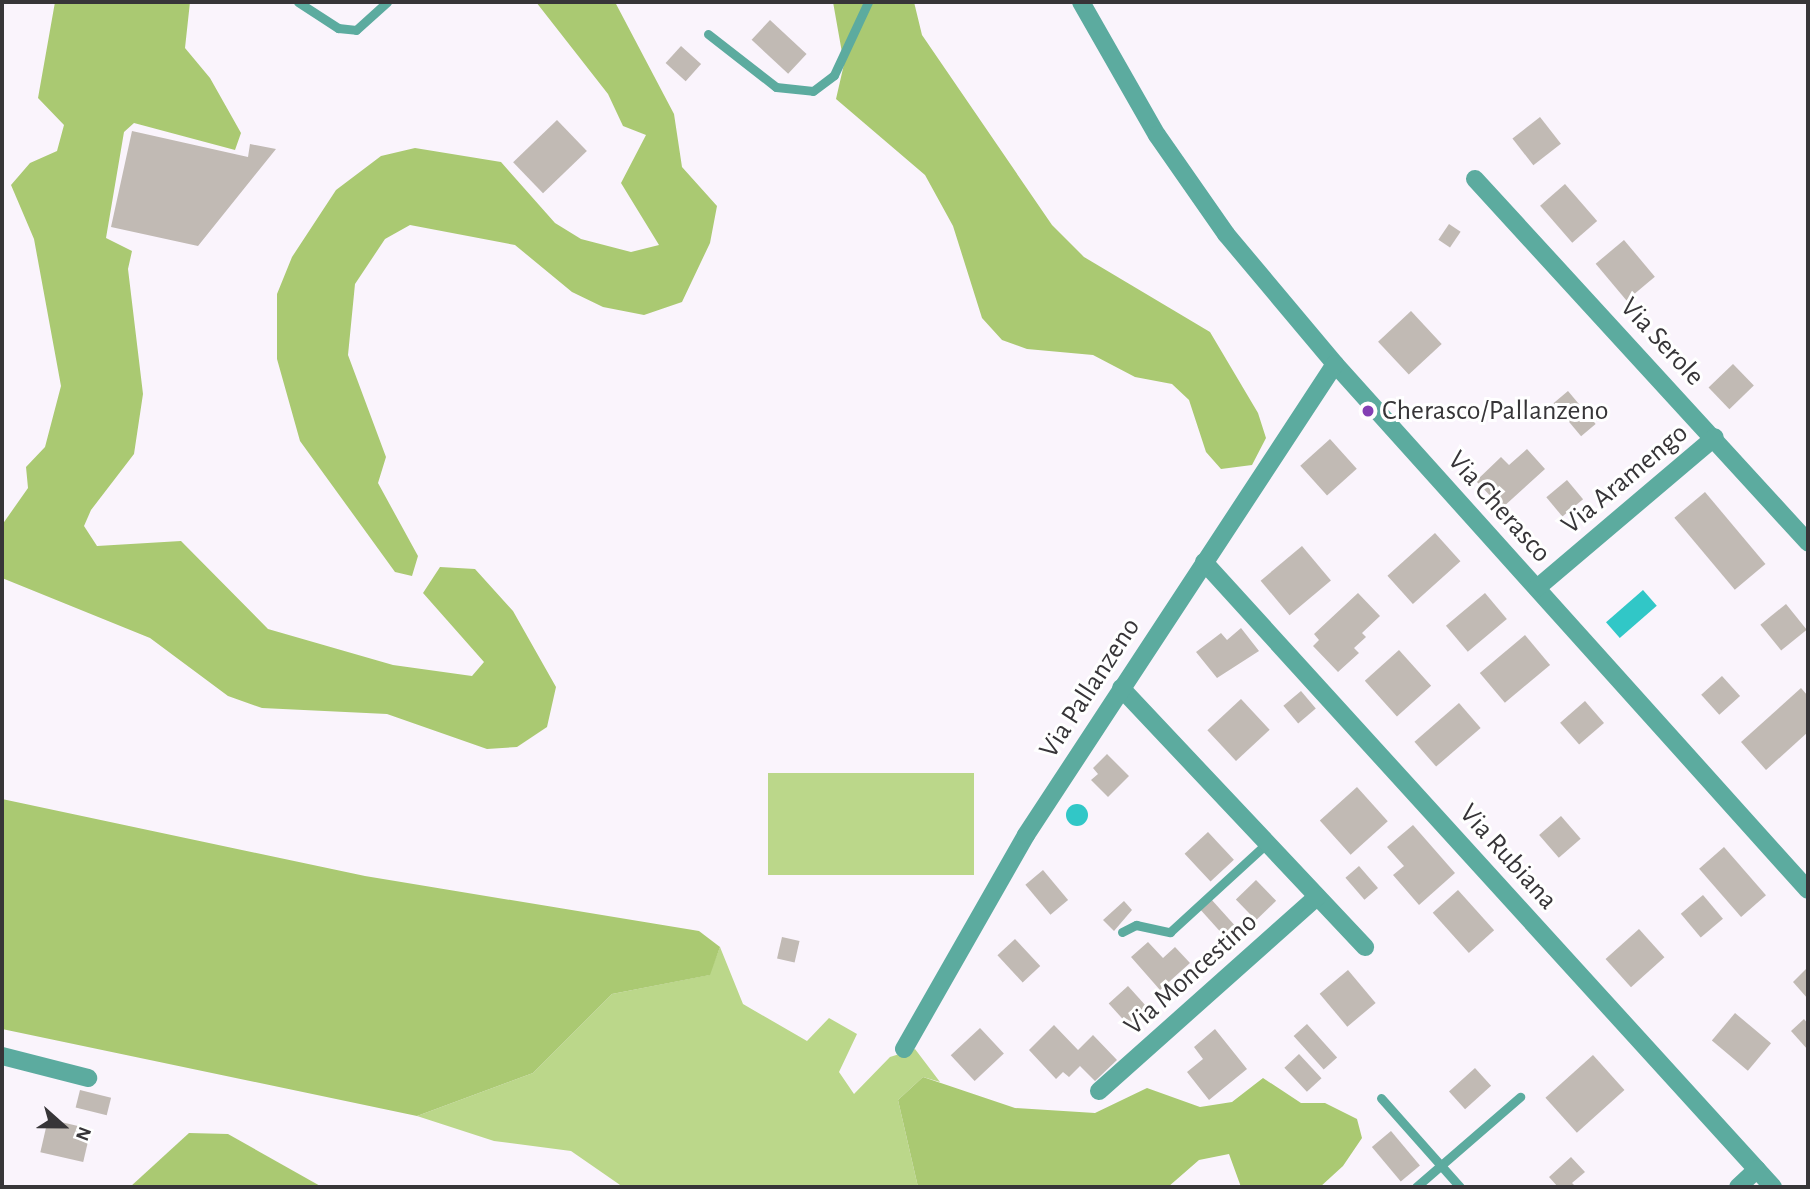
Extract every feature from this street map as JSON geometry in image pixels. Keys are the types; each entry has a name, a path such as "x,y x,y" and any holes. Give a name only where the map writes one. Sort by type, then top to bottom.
{"street":[{"name":"Via Cherasco","path":"1081,2 1190,186 1335,364 1808,890"},
{"name":"Via Serole","path":"1475,179 1715,437 1808,543"},
{"name":"Via Pallanzeno","path":"905,1049 1020,844 1335,364"},
{"name":"Via Aramengo","path":"1537,587 1715,437"},
{"name":"Via Rubiana","path":"1203,562 1773,1187"},
{"path":"1121,688 1365,947"},
{"name":"Via Moncestino","path":"1100,1091 1317,897"},
{"path":"2,1056 88,1078"},
{"path":"1738,1187 1757,1169"}],"lane":[{"path":"298,2 338,28 356,30 387,2"},
{"path":"708,34 776,87 813,91 834,75 868,2"},
{"path":"1122,932 1136,925 1170,932 1267,843"},
{"path":"1416,1187 1520,1097"},
{"path":"1381,1098 1460,1187"}],"green space":[{"path":"55,2 190,2 185,48 210,78 241,133 235,150 134,123 124,132 106,238 132,251 128,269 143,394 134,454 91,510 84,526 97,546 181,541 268,629 393,665 472,676 484,662 423,593 440,567 475,569 513,611 556,687 547,727 517,747 487,749 387,714 262,708 228,696 150,638 2,578 2,525 28,488 26,467 45,447 61,386 34,239 11,185 30,163 57,151 64,125 38,98"},
{"path":"536,2 615,2 674,114 682,167 717,206 710,243 682,302 644,315 603,307 572,292 515,245 410,225 385,239 355,284 348,355 386,457 378,483 418,556 412,576 395,572 300,441 277,359 277,294 292,257 336,190 381,156 415,148 501,162 555,223 581,239 631,252 659,245 621,183 646,135 623,126 608,94"},
{"path":"833,2 914,2 922,35 1052,225 1084,257 1210,332 1258,413 1266,438 1252,465 1221,469 1206,452 1189,400 1172,384 1135,377 1093,355 1027,349 1002,340 982,318 953,226 925,175 836,99 844,64"},
{"path":"768,773 974,773 974,875 768,875"},
{"path":"2,799 365,876 699,931 720,947 710,975 612,994 533,1073 417,1116 2,1029"},
{"path":"720,947 743,1004 807,1041 829,1018 857,1034 839,1072 854,1094 890,1057 915,1049 940,1082 923,1077 898,1100 918,1187 623,1187 571,1151 494,1141 417,1116 533,1073 612,994 709,975"},
{"path":"923,1077 1015,1108 1095,1113 1147,1088 1200,1107 1232,1102 1263,1078 1301,1103 1325,1103 1357,1119 1362,1138 1343,1166 1320,1187 1241,1187 1229,1154 1199,1160 1168,1187 918,1187 898,1100"},
{"path":"189,1133 228,1134 322,1187 130,1187"}],"water":[{"path":"1643,590 1657,606 1620,638 1606,622"},
{"path":"1077,804 1085,807 1088,815 1085,823 1077,826 1069,823 1066,815 1069,807"}],"building":[{"path":"770,20 807,54 788,74 752,40"},
{"path":"681,46 701,64 686,81 666,63"},
{"path":"1540,117 1561,144 1533,165 1512,139"},
{"path":"557,120 587,151 543,193 513,162"},
{"path":"132,131 248,157 250,144 276,149 198,246 111,227"},
{"path":"1565,184 1597,221 1572,243 1540,206"},
{"path":"1449,224 1461,232 1450,248 1438,240"},
{"path":"1624,240 1655,277 1627,301 1596,264"},
{"path":"1411,311 1442,344 1409,375 1378,342"},
{"path":"1733,364 1754,386 1729,409 1709,388"},
{"path":"1568,391 1596,424 1581,436 1553,403"},
{"path":"1330,439 1357,469 1327,495 1300,466"},
{"path":"1527,449 1545,469 1502,508 1476,481 1501,457 1509,465"},
{"path":"1567,480 1583,499 1562,517 1546,497"},
{"path":"1705,492 1765,564 1735,590 1674,518"},
{"path":"1435,533 1460,561 1413,604 1387,576"},
{"path":"1302,546 1331,580 1290,615 1261,581"},
{"path":"1358,593 1380,616 1362,633 1366,637 1354,648 1359,653 1338,672 1313,646 1319,640 1314,634"},
{"path":"1485,593 1507,619 1468,652 1446,626"},
{"path":"1786,604 1807,630 1781,650 1760,625"},
{"path":"1241,628 1259,651 1217,678 1196,652 1221,633 1227,640"},
{"path":"1525,635 1550,665 1505,703 1480,673"},
{"path":"1399,650 1431,686 1397,716 1365,681"},
{"path":"1722,676 1740,696 1719,715 1701,695"},
{"path":"1801,688 1808,696 1808,732 1766,770 1741,742"},
{"path":"1301,691 1316,709 1298,723 1283,706"},
{"path":"1241,699 1270,730 1236,761 1207,730"},
{"path":"1585,701 1604,723 1579,745 1560,723"},
{"path":"1459,703 1481,728 1436,767 1414,742"},
{"path":"1107,754 1129,776 1108,797 1091,780 1098,774 1093,768"},
{"path":"1357,787 1388,821 1351,855 1320,820"},
{"path":"1561,816 1581,839 1559,858 1539,835"},
{"path":"1413,825 1455,873 1419,905 1393,875 1404,866 1387,847"},
{"path":"1208,832 1234,860 1211,882 1185,854"},
{"path":"1724,847 1766,895 1741,917 1699,869"},
{"path":"1359,866 1378,888 1364,900 1345,878"},
{"path":"1043,870 1068,900 1050,915 1025,885"},
{"path":"1256,880 1276,901 1256,920 1236,899"},
{"path":"1458,890 1494,930 1469,953 1433,913"},
{"path":"1703,895 1723,919 1701,937 1681,914"},
{"path":"1211,899 1242,933 1231,943 1200,909"},
{"path":"1124,901 1132,910 1114,931 1103,920"},
{"path":"1639,929 1664,957 1631,987 1606,959"},
{"path":"782,937 800,941 795,962 777,958"},
{"path":"1015,939 1040,966 1023,982 997,955"},
{"path":"1148,942 1163,958 1175,947 1190,963 1160,990 1131,957"},
{"path":"1808,967 1808,999 1793,982"},
{"path":"1348,970 1376,1003 1347,1027 1320,994"},
{"path":"1128,986 1148,1008 1129,1026 1109,1003"},
{"path":"1735,1013 1771,1043 1748,1071 1712,1041"},
{"path":"1804,1019 1808,1024 1808,1050 1791,1031"},
{"path":"1307,1024 1337,1057 1324,1069 1294,1036"},
{"path":"1054,1025 1078,1050 1093,1035 1117,1060 1095,1081 1080,1066 1069,1077 1063,1072 1056,1079 1029,1050"},
{"path":"980,1028 1004,1054 975,1081 951,1055"},
{"path":"1215,1029 1247,1069 1209,1100 1187,1072 1203,1059 1194,1047"},
{"path":"1299,1054 1322,1078 1307,1092 1284,1068"},
{"path":"1593,1055 1624,1090 1577,1133 1545,1098"},
{"path":"1475,1068 1491,1086 1465,1109 1449,1091"},
{"path":"80,1090 111,1098 107,1115 76,1107"},
{"path":"48,1119 91,1129 83,1162 40,1152"},
{"path":"1391,1131 1420,1165 1401,1182 1372,1147"},
{"path":"1571,1157 1585,1172 1572,1183 1576,1187 1558,1187 1549,1177"}],"place":[{"name":"Cherasco/Pallanzeno","path":"1368,411"}]}
